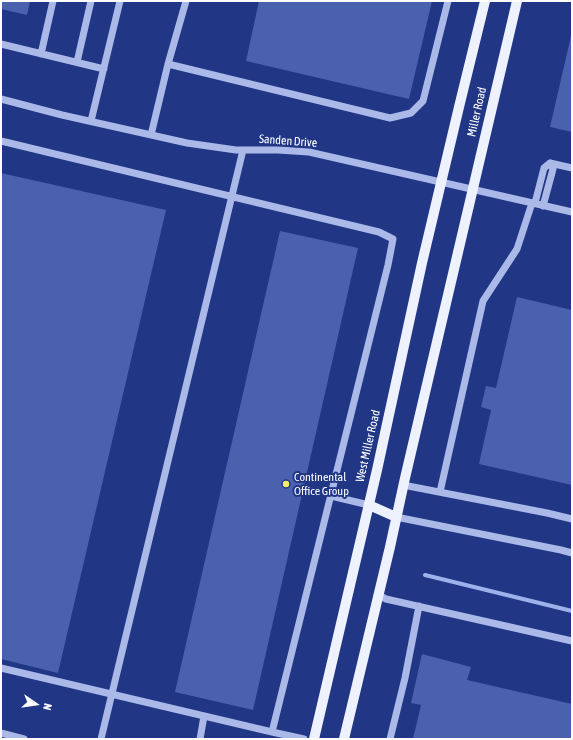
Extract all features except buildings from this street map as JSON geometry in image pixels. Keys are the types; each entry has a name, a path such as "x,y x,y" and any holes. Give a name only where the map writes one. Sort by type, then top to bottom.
{"main road":[{"name":"Miller Road","path":"441,182 484,1"},
{"name":"Miller Road","path":"403,485 516,1"},
{"name":"West Miller Road","path":"314,739 369,505 441,182"},
{"path":"344,739 390,547 403,485"},
{"path":"369,505 396,517"}],"street":[{"path":"41,54 53,1"},
{"path":"77,62 91,1"},
{"path":"91,122 120,1"},
{"path":"151,135 168,64 186,1"},
{"path":"168,64 390,118 404,115 410,113 423,101 448,1"},
{"path":"1,44 104,69"},
{"name":"Sanden Drive","path":"1,99 187,144 243,150 308,152 572,212"},
{"path":"1,142 379,232 393,239 388,265 272,732"},
{"path":"101,739 243,150"},
{"path":"550,163 572,168"},
{"path":"440,492 483,301 517,249 544,168 550,163"},
{"path":"544,206 553,169 550,163"},
{"path":"403,485 572,519"},
{"path":"330,496 369,505"},
{"path":"396,517 572,553"},
{"path":"378,594 386,599 572,641"},
{"path":"390,739 405,678 419,606"},
{"path":"1,668 304,739"},
{"path":"200,739 204,716"},
{"path":"1,733 24,739"}],"waterway":[{"path":"425,575 572,611"}],"place":[{"name":"Continental Office Group","path":"286,484"}]}
